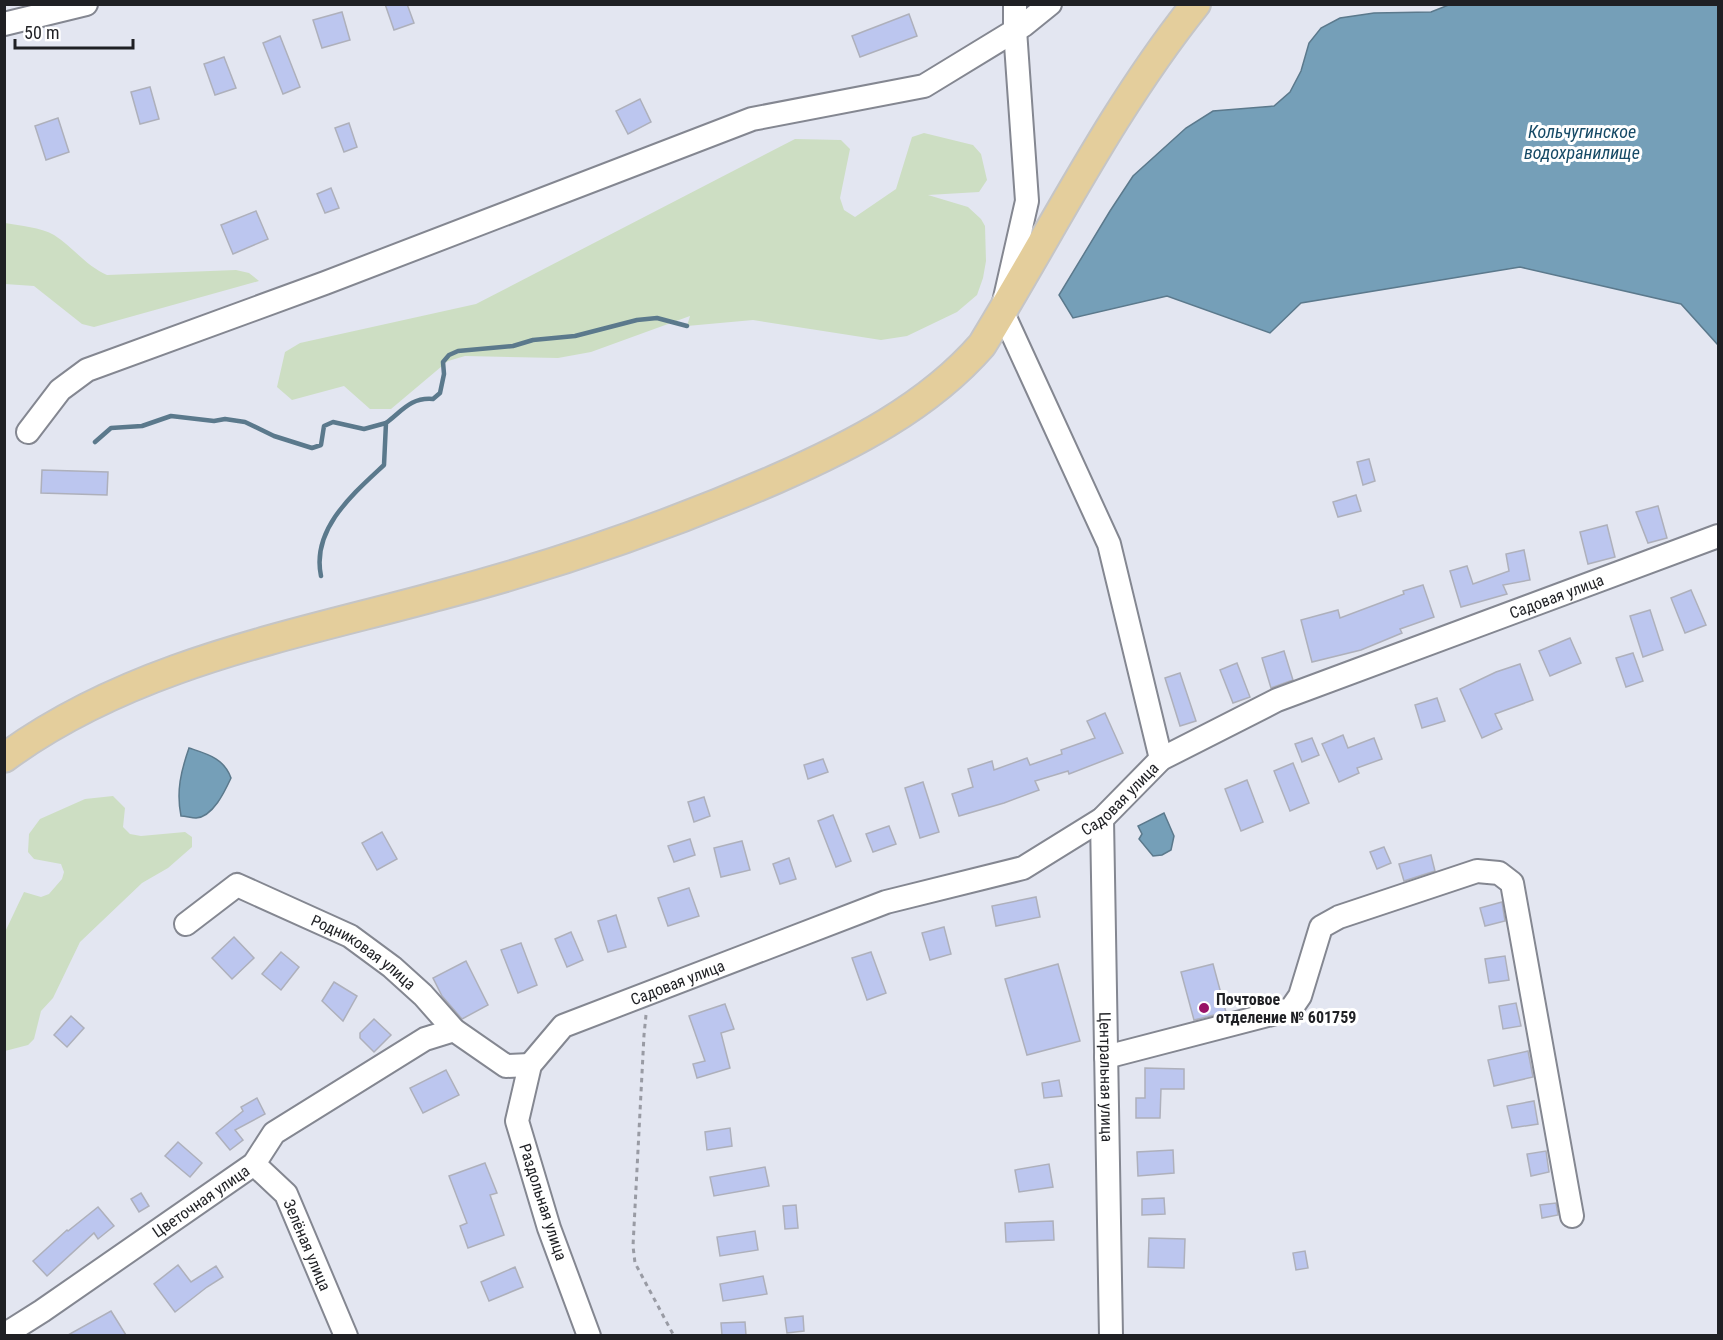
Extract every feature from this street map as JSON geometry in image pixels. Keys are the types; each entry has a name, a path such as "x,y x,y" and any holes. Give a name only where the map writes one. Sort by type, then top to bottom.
{"main road":[{"path":"4,758 64,719 175,669 217,655 445,594 561,560 727,500 806,466 886,423 947,381 982,345 1123,107 1196,4"}],"street":[{"path":"4,24 86,4"},
{"path":"1015,4 1027,201 1002,311 1109,544 1161,759"},
{"path":"28,432 60,390 87,370 325,283 752,119 924,86 1015,30 1050,4"},
{"name":"Садовая улица","path":"530,1065 563,1026 886,902 1023,868 1102,819 1161,759 1277,700 1719,536"},
{"name":"Центральная улица","path":"1102,819 1111,1335"},
{"path":"1106,1056 1291,1009 1300,996 1321,927 1339,917 1477,871 1498,873 1512,883 1572,1216"},
{"name":"Родниковая улица","path":"186,924 237,885 350,936 392,967 423,995 454,1030 506,1066 530,1065"},
{"name":"Цветочная улица","path":"4,1335 254,1164 274,1133 424,1039 454,1030"},
{"name":"Раздольная улица","path":"530,1065 518,1121 549,1228 589,1335"},
{"name":"Зелёная улица","path":"254,1164 286,1194 346,1335"}],"path":[{"path":"649,993 644,1035 633,1246 635,1263 674,1335"}],"green space":[{"path":"924,133 973,145 981,154 987,180 979,192 928,195 968,207 981,219 985,226 986,261 977,295 957,312 907,336 881,340 753,320 687,326 690,316 591,352 558,358 465,356 448,361 391,409 370,409 344,386 292,400 277,387 285,352 300,343 476,304 795,139 841,140 850,149 840,198 844,210 855,217 896,189 912,137"},
{"path":"5,223 49,232 93,267 107,275 236,270 249,273 259,281 94,327 82,324 34,286 5,284"},
{"path":"113,796 125,808 123,827 130,834 141,836 185,832 192,837 192,847 168,868 142,883 80,942 53,998 41,1011 34,1039 28,1045 5,1051 5,932 24,892 41,897 49,894 62,879 64,872 61,864 34,859 28,852 29,834 40,819 85,799"}],"water":[{"name":"Кольчугинское водохранилище","path":"1451,4 1718,5 1718,345 1681,304 1520,267 1301,303 1270,333 1167,296 1073,318 1059,295 1133,176 1186,128 1213,111 1274,106 1290,92 1301,71 1309,43 1321,28 1340,18 1374,13 1431,12"},
{"path":"189,748 219,761 231,778 213,808 202,817 196,818 181,816 179,798 180,781"},
{"path":"1164,813 1174,836 1171,850 1162,855 1153,856 1139,839 1142,834 1138,826"}],"building":[{"path":"385,4 407,4 414,23 394,30"},
{"path":"342,12 350,40 322,48 313,20"},
{"path":"909,14 917,36 860,57 852,36"},
{"path":"280,36 300,87 283,94 263,43"},
{"path":"224,57 236,88 215,95 204,64"},
{"path":"150,87 159,119 140,124 131,92"},
{"path":"640,99 651,122 628,134 616,111"},
{"path":"58,118 69,152 46,160 35,126"},
{"path":"349,123 357,147 344,152 335,128"},
{"path":"331,188 339,208 325,213 317,194"},
{"path":"256,211 268,239 233,254 221,225"},
{"path":"1369,459 1375,481 1363,485 1357,462"},
{"path":"42,470 108,472 107,495 41,493"},
{"path":"1356,495 1361,511 1338,517 1333,502"},
{"path":"1658,506 1667,538 1648,543 1636,512"},
{"path":"1607,525 1615,557 1588,564 1580,532"},
{"path":"1524,550 1530,580 1503,585 1507,594 1461,607 1450,571 1467,566 1473,584 1509,571 1506,554"},
{"path":"1423,585 1434,617 1400,629 1402,633 1361,650 1312,662 1301,620 1338,610 1340,618 1404,594 1403,591"},
{"path":"1691,590 1706,625 1685,633 1671,598"},
{"path":"1650,610 1663,650 1643,657 1630,616"},
{"path":"1570,638 1581,663 1550,676 1539,651"},
{"path":"1284,651 1293,680 1271,688 1262,658"},
{"path":"1633,653 1643,681 1626,687 1616,658"},
{"path":"1237,663 1250,697 1233,703 1220,670"},
{"path":"1520,664 1533,700 1495,714 1502,729 1482,738 1460,689 1496,672"},
{"path":"1180,673 1196,721 1180,726 1165,678"},
{"path":"1437,698 1445,721 1422,728 1415,705"},
{"path":"1105,713 1123,753 1069,774 1068,771 1035,781 1039,790 959,816 952,794 973,787 968,769 992,761 994,770 1027,758 1030,765 1062,754 1061,750 1095,738 1087,721"},
{"path":"1343,735 1348,748 1374,738 1382,759 1357,768 1359,773 1339,782 1322,744"},
{"path":"1312,738 1319,755 1302,762 1295,744"},
{"path":"823,759 828,772 808,779 804,765"},
{"path":"1293,763 1309,803 1290,811 1274,771"},
{"path":"1247,780 1263,822 1241,831 1225,789"},
{"path":"923,782 939,832 920,838 905,788"},
{"path":"704,797 710,816 694,822 688,802"},
{"path":"833,815 851,861 836,867 818,821"},
{"path":"889,826 896,844 873,852 866,834"},
{"path":"382,832 397,859 377,870 362,843"},
{"path":"690,839 695,855 674,862 668,846"},
{"path":"742,841 750,870 721,877 714,848"},
{"path":"1384,847 1391,863 1377,869 1370,852"},
{"path":"1431,855 1435,871 1404,881 1399,864"},
{"path":"789,858 796,879 780,884 773,864"},
{"path":"689,888 699,916 668,926 658,898"},
{"path":"1036,897 1040,917 996,926 992,906"},
{"path":"1502,902 1505,921 1485,926 1480,908"},
{"path":"616,915 626,947 608,952 598,921"},
{"path":"944,927 951,954 930,960 922,933"},
{"path":"571,932 583,960 567,967 555,939"},
{"path":"234,937 254,958 232,979 212,958"},
{"path":"521,943 537,985 518,993 501,950"},
{"path":"281,952 299,967 281,990 262,974"},
{"path":"871,952 886,993 867,1000 852,958"},
{"path":"1505,956 1509,980 1489,983 1485,959"},
{"path":"466,961 488,1005 462,1019 442,996 433,978"},
{"path":"1058,964 1080,1041 1027,1055 1005,979"},
{"path":"1213,964 1226,1012 1194,1020 1181,972"},
{"path":"334,982 357,996 343,1021 322,1001"},
{"path":"1516,1003 1521,1026 1503,1029 1499,1006"},
{"path":"725,1004 734,1029 721,1033 730,1068 697,1078 693,1064 705,1061 689,1016"},
{"path":"71,1016 84,1028 67,1047 54,1035"},
{"path":"374,1019 391,1035 374,1052 360,1038 360,1033"},
{"path":"1528,1051 1533,1077 1494,1086 1488,1060"},
{"path":"1145,1068 1184,1069 1184,1089 1161,1089 1160,1118 1136,1118 1136,1098 1145,1098"},
{"path":"446,1070 459,1095 423,1113 410,1088"},
{"path":"1059,1080 1062,1096 1044,1098 1042,1083"},
{"path":"257,1098 265,1114 235,1130 243,1140 230,1150 216,1133 243,1111 241,1107"},
{"path":"1534,1101 1538,1124 1512,1128 1507,1106"},
{"path":"730,1128 732,1146 707,1150 705,1132"},
{"path":"178,1142 202,1163 190,1177 165,1156"},
{"path":"1173,1150 1174,1173 1138,1176 1137,1152"},
{"path":"1546,1151 1549,1172 1531,1176 1527,1154"},
{"path":"485,1163 497,1193 490,1195 504,1235 468,1248 460,1226 467,1223 449,1176"},
{"path":"1049,1164 1053,1187 1019,1192 1015,1170"},
{"path":"765,1167 769,1186 714,1196 710,1177"},
{"path":"141,1193 149,1206 139,1212 131,1199"},
{"path":"1164,1198 1165,1214 1142,1215 1142,1199"},
{"path":"1556,1203 1558,1215 1542,1218 1540,1205"},
{"path":"796,1205 798,1228 785,1229 783,1206"},
{"path":"98,1207 114,1226 98,1239 94,1233 47,1276 33,1261 67,1230"},
{"path":"1053,1221 1054,1240 1006,1242 1005,1223"},
{"path":"755,1231 758,1250 720,1256 717,1237"},
{"path":"1149,1238 1185,1239 1184,1268 1148,1267"},
{"path":"1305,1251 1308,1268 1296,1270 1293,1253"},
{"path":"178,1265 191,1282 216,1266 223,1277 175,1312 154,1284"},
{"path":"515,1267 523,1287 489,1301 481,1282"},
{"path":"763,1276 767,1294 723,1301 720,1284"},
{"path":"111,1311 126,1335 68,1335"},
{"path":"803,1316 804,1331 787,1333 785,1318"},
{"path":"745,1322 746,1335 722,1335 721,1323"}],"waterway":[{"path":"321,576 322,543 329,528 348,500 384,465 386,423 413,403 433,399 440,393 444,374 443,362 449,355 458,351 513,346 533,340 575,336 637,320 657,318 687,326"},
{"path":"95,442 111,428 142,426 171,416 245,422 274,436 312,448 321,445 324,426 333,422 364,429 386,423"}],"place":[{"name":"Почтовое отделение № 601759","path":"1204,1008"}]}
